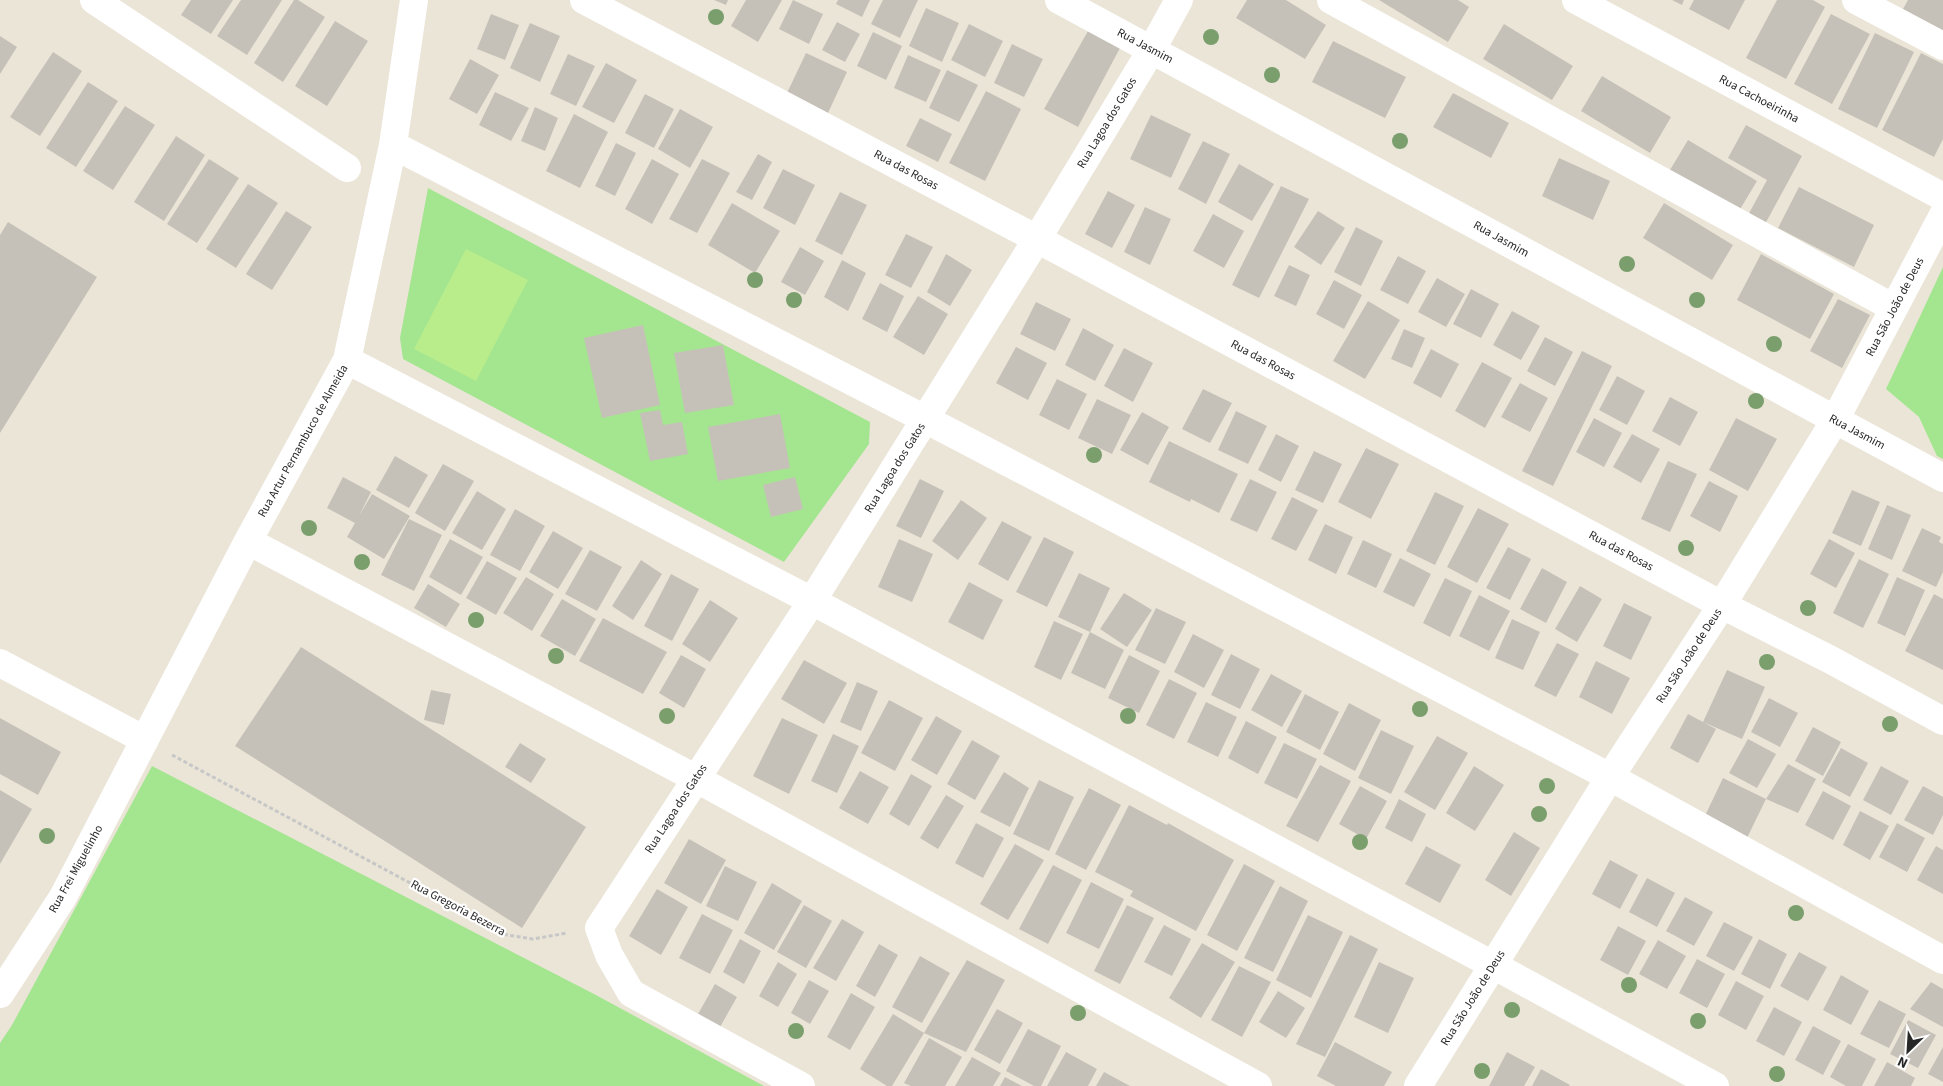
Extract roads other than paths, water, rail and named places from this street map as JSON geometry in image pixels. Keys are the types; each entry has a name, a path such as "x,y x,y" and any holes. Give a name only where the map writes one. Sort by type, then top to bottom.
{"street":[{"path":"94,0 347,168"},
{"name":"Rua Artur Pernambuco de Almeida","path":"145,740 248,542 347,360 393,145 414,0"},
{"name":"Rua das Rosas","path":"584,0 1037,239 1722,605 1831,660 1943,720"},
{"name":"Rua Jasmim","path":"1059,0 1943,478"},
{"name":"Rua Lagoa dos Gatos","path":"801,1086 631,993 609,955 599,928 812,601 1037,239 1152,49 1179,0"},
{"path":"1331,0 1894,308"},
{"name":"Rua Cachoeirinha","path":"1576,0 1943,197"},
{"path":"1856,0 1943,46"},
{"path":"393,145 925,419 1610,777 1943,960"},
{"name":"Rua São João de Deus","path":"1418,1086 1610,777 1722,605 1835,420 1943,215"},
{"path":"347,360 812,601 1493,965 1715,1086"},
{"path":"248,542 695,778 1258,1086"},
{"path":"0,663 145,740"},
{"name":"Rua Frei Miguelinho","path":"0,994 63,897 145,740"}]}
